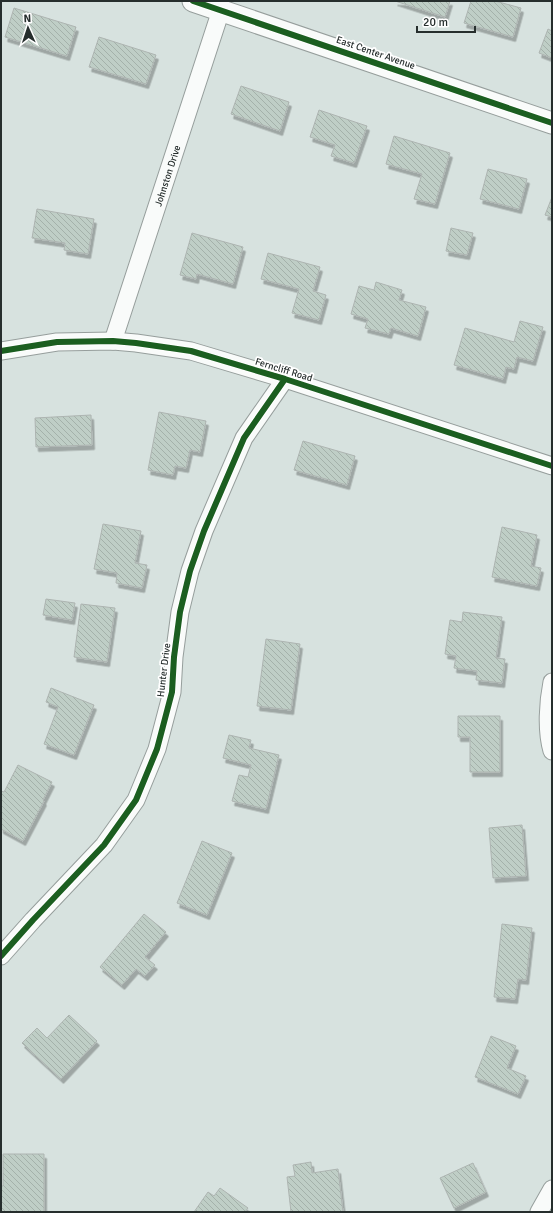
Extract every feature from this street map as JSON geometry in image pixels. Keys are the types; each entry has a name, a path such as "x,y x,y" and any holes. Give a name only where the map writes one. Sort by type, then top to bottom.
{"street":[{"name":"East Center Avenue","path":"193,1 552,123"},
{"name":"Johnston Drive","path":"113,341 221,10"},
{"name":"Ferncliff Road","path":"1,351 57,342 113,341 191,351 285,379 552,466"},
{"name":"Hunter Drive","path":"1,956 104,845 136,800 158,749 172,692 174,657 180,612 190,571 204,531 244,438 285,379"},
{"path":"552,682 549,698 549,742 552,751"},
{"path":"539,1212 552,1189"}],"building":[{"path":"395,1 450,1 445,17"},
{"path":"471,1 495,1 521,8 513,37 464,23"},
{"path":"14,8 76,27 67,56 5,37"},
{"path":"548,29 552,31 552,58 539,53"},
{"path":"99,37 156,55 146,84 89,67"},
{"path":"241,86 289,102 280,131 231,114"},
{"path":"319,110 367,126 354,163 331,156 335,145 310,137"},
{"path":"394,136 450,153 435,204 414,199 422,174 386,164"},
{"path":"488,169 527,179 519,209 480,199"},
{"path":"552,197 552,217 545,215"},
{"path":"37,209 94,219 88,254 64,250 65,243 32,238"},
{"path":"451,228 473,233 467,255 446,251"},
{"path":"192,233 243,247 233,284 197,274 196,279 180,275"},
{"path":"268,253 320,267 313,291 326,295 319,320 292,313 299,289 261,279"},
{"path":"376,282 402,290 399,300 426,307 418,336 391,328 389,334 365,328 368,319 351,314 359,286 374,290"},
{"path":"520,321 543,327 533,361 517,357 514,369 506,367 503,379 454,365 465,328 514,342"},
{"path":"159,412 206,421 200,452 190,450 186,468 175,466 173,475 148,470"},
{"path":"91,415 92,445 36,447 35,418"},
{"path":"303,441 355,456 347,485 294,470"},
{"path":"103,524 141,531 135,563 147,565 142,588 116,583 117,573 94,569"},
{"path":"502,527 537,535 531,566 541,568 537,586 492,577"},
{"path":"46,599 75,603 72,620 43,615"},
{"path":"81,604 115,608 107,662 74,657"},
{"path":"463,612 502,617 496,658 505,659 502,683 476,680 477,671 454,668 456,656 445,654 450,620 462,622"},
{"path":"266,639 300,644 291,710 257,706"},
{"path":"51,688 94,705 74,755 44,744 58,707 46,702"},
{"path":"458,716 500,716 500,772 470,772 470,737 458,737"},
{"path":"229,735 251,740 249,748 279,755 266,809 232,801 239,775 248,777 251,765 223,758"},
{"path":"18,765 52,782 43,800 44,801 23,841 1,829 1,791 4,792"},
{"path":"522,825 526,876 493,878 489,828"},
{"path":"202,841 232,853 207,915 177,903"},
{"path":"144,914 166,932 145,957 155,965 145,976 136,969 122,985 100,967"},
{"path":"502,924 532,928 526,980 518,979 515,999 494,997"},
{"path":"69,1015 97,1041 61,1079 22,1043 37,1028 47,1038"},
{"path":"491,1036 516,1046 507,1068 526,1076 518,1094 475,1077"},
{"path":"3,1154 44,1154 44,1212 1,1212"},
{"path":"311,1162 312,1173 338,1169 343,1212 291,1212 287,1177 295,1176 293,1165"},
{"path":"473,1163 486,1192 454,1208 440,1178"},
{"path":"220,1188 248,1208 245,1212 194,1212 208,1192 214,1196"}],"cycle path":[{"path":"193,1 552,123"},
{"path":"1,351 57,342 113,341 191,351 285,379 552,466"},
{"path":"1,956 104,845 136,800 157,749 172,692 174,657 180,612 190,571 204,531 244,438 285,379"}]}
